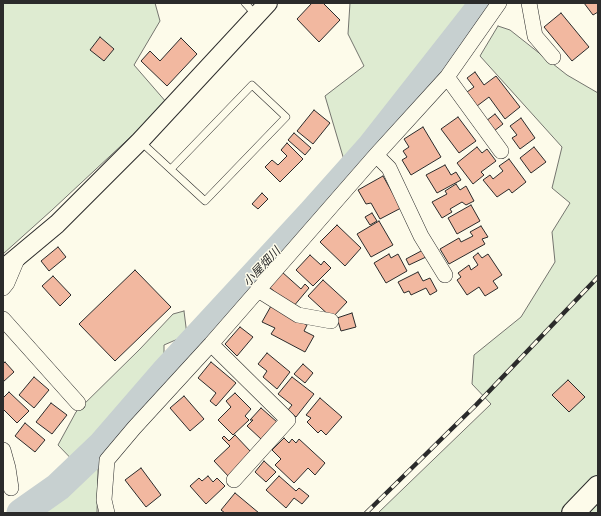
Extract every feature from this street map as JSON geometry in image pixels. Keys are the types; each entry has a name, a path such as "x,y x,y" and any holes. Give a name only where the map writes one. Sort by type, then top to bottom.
{"highway":[{"path":"573,513 598,487"}],"street":[{"path":"107,513 104,500 107,460 134,428 211,344 376,155 447,77 499,3"},
{"path":"529,3 535,36 553,57"},
{"path":"3,269 57,224 140,141 256,7"},
{"path":"447,77 501,150"},
{"path":"376,155 389,168 421,236 445,275"},
{"path":"3,288 7,283 18,257"},
{"path":"258,290 298,314 331,321"},
{"path":"3,319 78,403"},
{"path":"211,344 288,420 234,480"},
{"path":"3,450 11,488"}],"lane":[{"path":"140,141 205,201 286,117 252,85 171,169"}],"green space":[{"path":"3,3 155,3 160,21 134,65 167,103 3,254"},
{"path":"350,3 467,3 344,160 325,96 364,66 348,34"},
{"path":"498,26 510,30 567,75 598,93 598,513 378,513 491,404 472,384 474,355 521,317 555,262 552,232 570,203 552,188 562,147 480,56"},
{"path":"184,311 187,335 164,345 164,363 111,426 98,469 97,513 35,513 69,486 83,471 58,445 76,412 173,314"}],"building":[{"path":"312,3 323,3 340,20 319,42 297,19"},
{"path":"584,3 598,3 598,12 593,15"},
{"path":"561,13 589,47 572,61 544,27"},
{"path":"100,37 114,49 104,61 90,50"},
{"path":"181,38 197,54 167,86 141,61 150,51 160,61"},
{"path":"475,72 484,85 496,76 520,107 505,119 489,97 477,106 467,92 474,87 467,78"},
{"path":"314,110 330,123 313,144 297,131"},
{"path":"495,114 503,124 494,131 486,121"},
{"path":"458,117 476,141 459,153 441,129"},
{"path":"521,118 535,138 520,149 512,138 517,135 510,126"},
{"path":"423,127 441,157 411,175 402,160 407,157 403,151 409,147 404,139"},
{"path":"294,133 311,148 305,155 288,140"},
{"path":"287,143 303,159 280,182 265,167 272,160 278,165 287,156 281,150"},
{"path":"477,147 482,153 487,149 496,161 481,172 484,175 473,184 457,163"},
{"path":"534,147 546,162 531,173 520,158"},
{"path":"509,159 526,182 512,193 509,189 497,197 483,180 490,175 493,179 503,171 499,166"},
{"path":"445,165 451,175 456,172 461,180 437,193 426,175"},
{"path":"383,176 401,208 380,219 371,203 366,204 358,190"},
{"path":"456,184 460,190 466,186 474,201 466,205 462,202 450,209 452,212 442,218 432,202 447,194 445,191"},
{"path":"262,193 268,199 258,209 252,204"},
{"path":"471,205 480,221 457,234 448,218"},
{"path":"372,213 377,221 370,225 365,217"},
{"path":"379,221 393,245 371,257 357,234"},
{"path":"337,225 361,248 345,266 320,242"},
{"path":"481,226 488,237 482,239 485,244 449,264 440,249 459,238 461,242 473,236 470,232"},
{"path":"58,247 66,257 49,271 41,261"},
{"path":"423,250 426,257 409,265 406,259"},
{"path":"478,253 482,258 488,254 502,275 493,281 498,288 485,296 479,287 467,295 457,280 461,277 458,273 469,265 471,270 478,265 473,257"},
{"path":"389,254 391,258 398,254 407,271 386,283 374,263"},
{"path":"310,255 321,265 324,261 331,268 313,286 296,270"},
{"path":"135,270 171,307 115,361 79,324"},
{"path":"282,272 301,289 305,284 309,288 293,307 269,287"},
{"path":"418,272 423,281 430,278 437,291 430,295 426,288 411,295 409,291 404,293 398,282"},
{"path":"53,276 71,295 60,306 42,286"},
{"path":"323,280 347,302 332,318 308,296"},
{"path":"271,306 307,325 304,331 314,336 305,352 271,334 275,328 262,322"},
{"path":"352,313 356,327 341,331 337,318"},
{"path":"240,327 253,337 237,356 225,344"},
{"path":"267,353 290,372 277,389 263,377 267,371 258,364"},
{"path":"5,362 14,372 3,382 3,364"},
{"path":"211,362 236,383 216,406 210,401 216,393 198,378"},
{"path":"303,364 313,373 305,383 294,374"},
{"path":"34,377 49,390 34,408 19,395"},
{"path":"292,377 314,394 296,417 288,410 292,405 278,394"},
{"path":"568,380 585,397 569,412 552,395"},
{"path":"9,392 29,411 17,423 3,409 3,398"},
{"path":"235,393 251,409 245,416 249,420 233,435 218,420 231,407 226,401"},
{"path":"184,396 204,419 190,431 170,408"},
{"path":"320,398 342,417 326,435 321,430 318,433 307,422 311,418 306,415"},
{"path":"51,403 67,415 52,434 36,422"},
{"path":"261,408 277,422 261,439 247,426 253,420 250,420"},
{"path":"25,423 45,440 35,452 15,436"},
{"path":"235,435 251,452 230,478 214,461 230,446 222,438 224,436 229,441"},
{"path":"284,438 289,443 292,439 296,443 299,439 325,463 315,475 308,468 294,483 275,465 281,459 272,450"},
{"path":"264,461 276,472 266,482 255,472"},
{"path":"141,468 161,495 146,507 125,480"},
{"path":"208,476 213,482 217,478 225,486 206,504 190,486 199,478 202,481"},
{"path":"279,476 296,491 299,488 309,496 302,504 294,498 286,508 266,490"},
{"path":"235,493 259,513 225,513 221,510"}],"waterway":[{"name":"小屋畑川","path":"21,513 58,487 102,445 167,370 371,147 484,3"}],"railway":[{"path":"366,513 476,405 598,277"}]}
